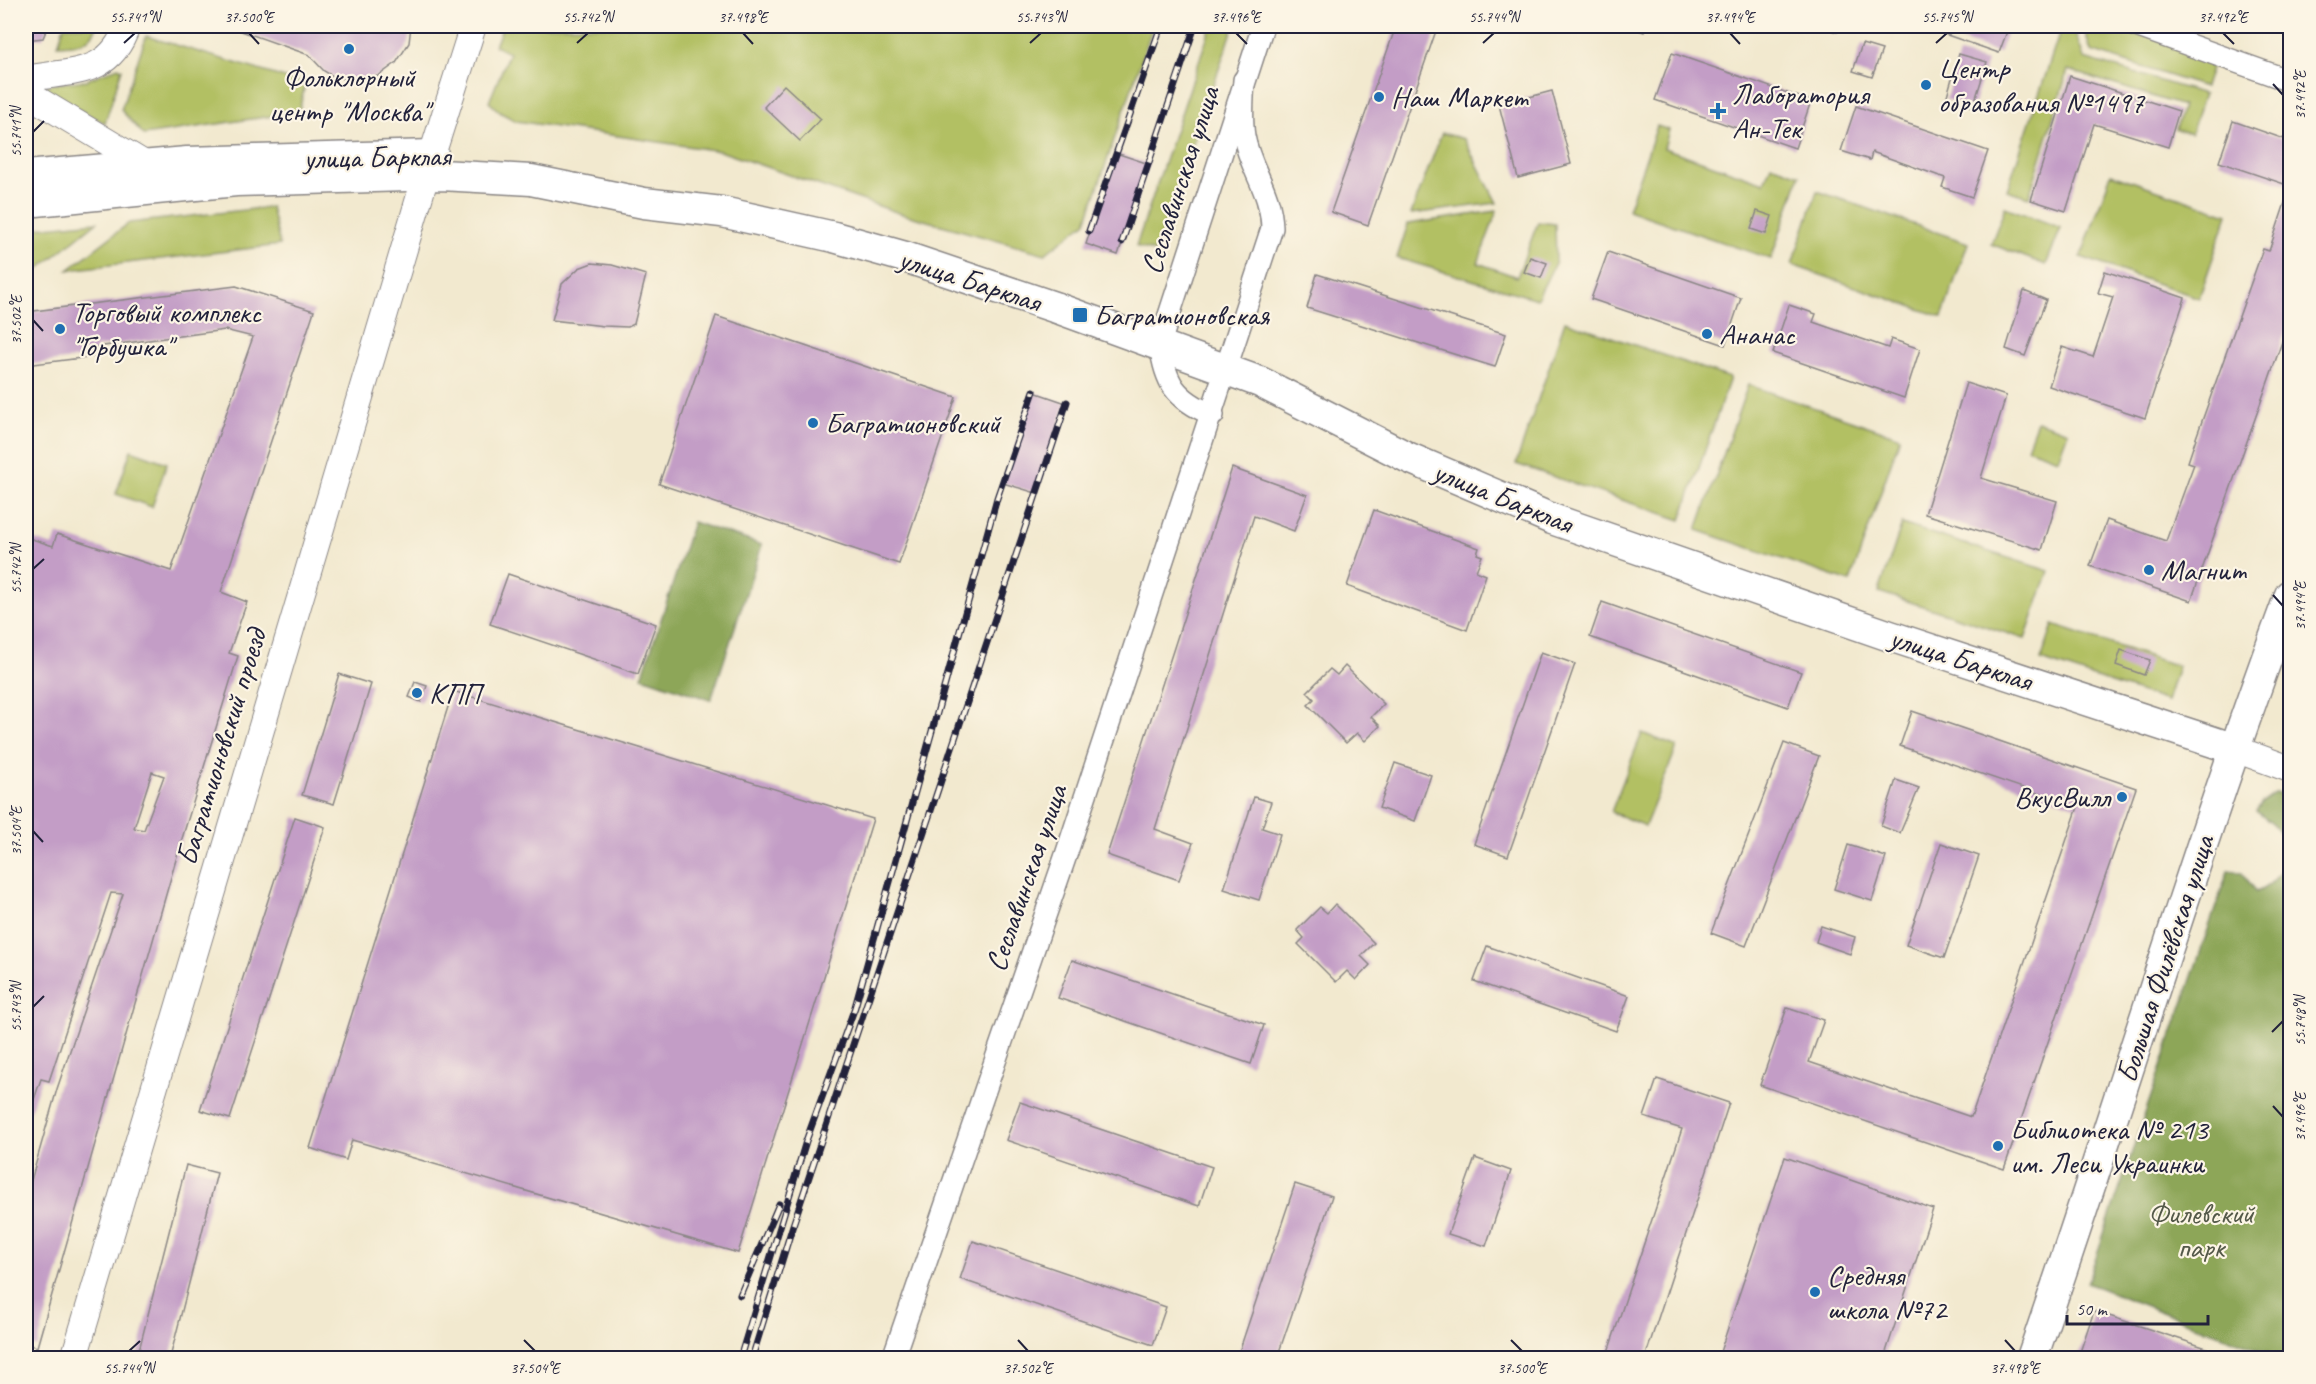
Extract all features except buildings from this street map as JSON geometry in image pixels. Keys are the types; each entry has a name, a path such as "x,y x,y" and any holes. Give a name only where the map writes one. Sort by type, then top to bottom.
{"main road":[{"name":"улица Барклая","path":"26,202 236,181 429,166 493,156 566,165 649,184 722,212 834,237 895,254 1160,343 1260,382 1407,456 1552,519 1890,636 2235,749"},
{"name":"улица Барклая","path":"26,176 146,165 429,166"},
{"name":"Большая Филёвская улица","path":"2032,1359 2091,1188 2222,780 2290,595"}],"street":[{"path":"26,79 98,66 114,53 127,26"},
{"name":"Багратионовский проезд","path":"74,1359 429,166 474,26"},
{"name":"Сеславинская улица","path":"1213,415 1184,401 1171,386 1163,366 1160,343 1263,26"},
{"path":"2136,26 2290,81"},
{"name":"Сеславинская улица","path":"893,1359 1066,855 1213,415 1272,228 1264,186 1253,166 1244,136 1244,80"},
{"path":"26,93 146,165"},
{"name":"улица Барклая","path":"2235,749 2290,769"}],"green space":[{"path":"64,26 97,26 87,40 77,44 58,45"},
{"path":"503,26 1153,26 1086,222 1045,254 899,213 720,151 516,121 501,113 489,102 509,53 495,46"},
{"path":"1211,26 1234,26 1155,252 1136,246"},
{"path":"2062,26 2073,26 2084,58 2204,94 2191,134 2176,129 2183,106 2068,70 2029,197 2007,190"},
{"path":"2083,26 2117,26 2215,55 2205,87 2091,51"},
{"path":"146,36 305,84 299,112 144,135 121,110"},
{"path":"118,67 122,69 105,123 48,94 38,86 87,80"},
{"path":"1657,126 1669,130 1664,148 1764,183 1771,165 1800,175 1771,259 1628,210"},
{"path":"1442,133 1464,139 1497,203 1411,214"},
{"path":"2111,174 2228,214 2199,298 2081,257"},
{"path":"1817,191 1968,243 1942,317 1792,265"},
{"path":"271,207 280,245 68,270 129,223"},
{"path":"2005,207 2061,228 2046,265 1991,244"},
{"path":"1497,211 1478,263 1517,277 1538,222 1555,224 1556,261 1537,299 1397,258 1408,224"},
{"path":"97,222 26,279 26,229"},
{"path":"1565,321 1730,378 1681,520 1516,464"},
{"path":"1748,385 1900,437 1850,582 1697,530"},
{"path":"2037,421 2068,432 2058,459 2027,448"},
{"path":"131,450 167,463 152,507 116,494"},
{"path":"693,522 762,545 711,700 642,677"},
{"path":"1902,524 2049,571 2025,639 1879,592"},
{"path":"2053,625 2178,666 2167,701 2041,660"},
{"path":"1642,733 1677,747 1645,826 1611,812"},
{"name":"Филевский парк","path":"2275,793 2290,793 2290,1358 2280,1358 2087,1283 2228,871 2241,872 2257,892 2276,878 2286,859 2289,843 2276,827 2256,811 2262,802"}],"railway":[{"path":"1089,231 1161,26"},
{"path":"1122,242 1195,26"},
{"path":"740,1358 806,1141 855,1007 997,498 1034,391"},
{"path":"752,1358 792,1228 1067,402"},
{"path":"740,1295 779,1204"}],"place":[{"name":"Фольклорный центр \"Москва\"","path":"349,49"},
{"name":"Центр образования №1497","path":"1926,85"},
{"name":"Наш Маркет","path":"1379,97"},
{"name":"Лаборатория Ан-Тек","path":"1718,111"},
{"name":"Багратионовская","path":"1080,315"},
{"name":"Торговый комплекс \"Горбушка\"","path":"60,329"},
{"name":"Ананас","path":"1707,334"},
{"name":"Багратионовский","path":"813,423"},
{"name":"Магнит","path":"2149,570"},
{"name":"КПП","path":"417,693"},
{"name":"ВкусВилл","path":"2122,797"},
{"name":"Библиотека № 213 им. Леси Украинки","path":"1998,1146"},
{"name":"Средняя школа №72","path":"1815,1292"}]}
